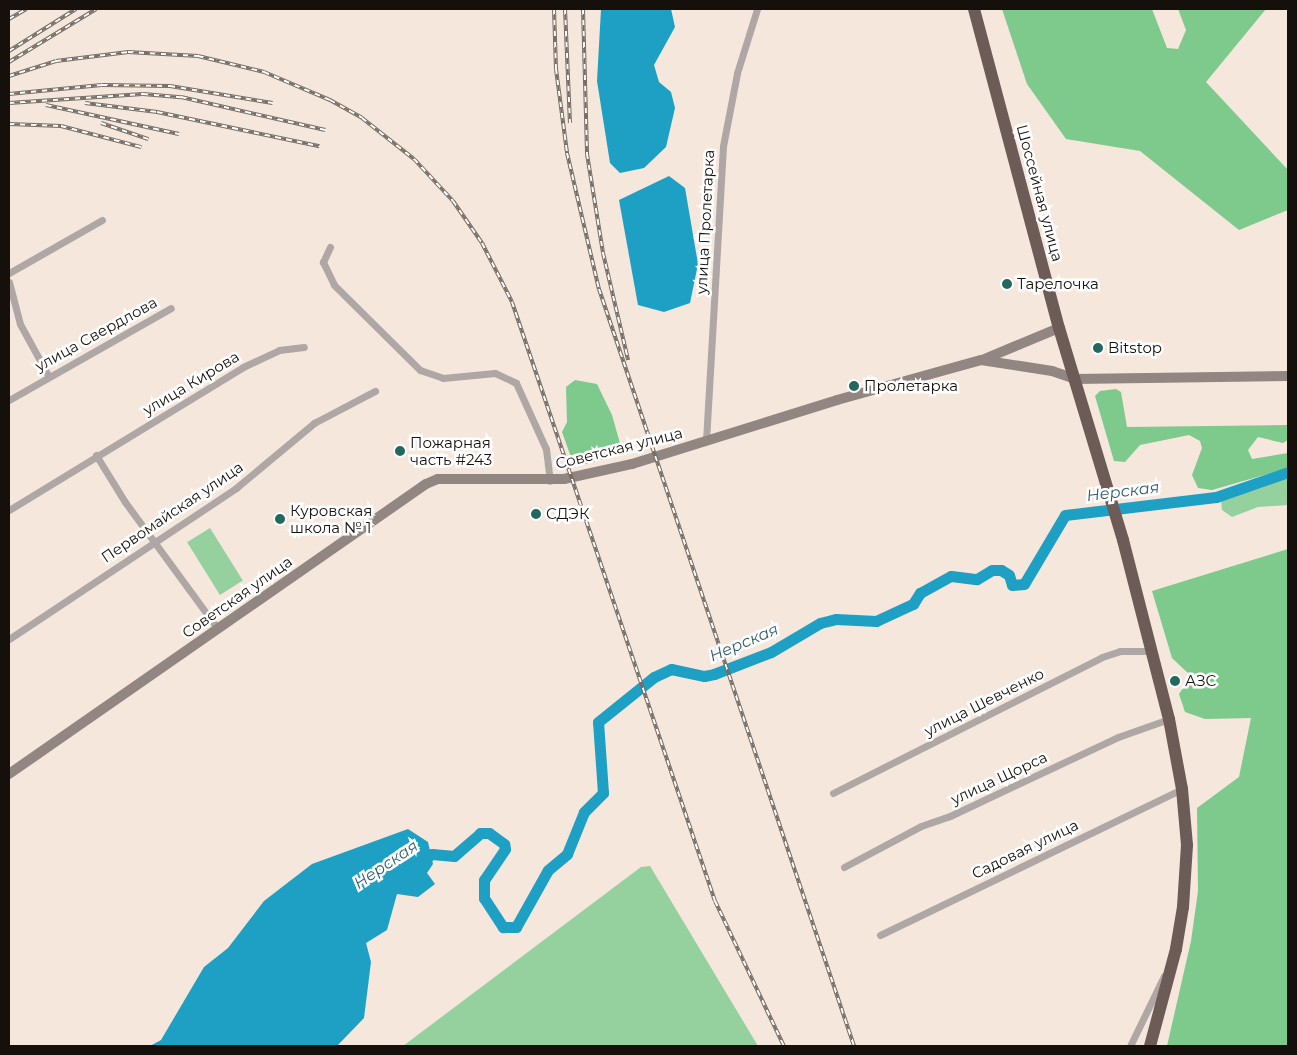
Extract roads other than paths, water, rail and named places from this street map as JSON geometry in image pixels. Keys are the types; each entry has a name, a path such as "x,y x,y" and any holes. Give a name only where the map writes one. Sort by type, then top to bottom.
{"highway":[{"name":"Шоссейная улица","path":"974,9 1059,328 1123,540 1169,719 1182,789 1187,845 1176,948 1150,1046"}],"street":[{"name":"улица Пролетарка","path":"706,441 723,146 737,73 757,9"},
{"path":"9,273 102,220"},
{"path":"330,247 323,262 334,285 420,370 443,378 495,373 516,383 546,449 550,481"},
{"path":"9,282 20,324 49,377"},
{"name":"улица Свердлова","path":"9,400 171,308"},
{"path":"981,360 1059,328"},
{"name":"улица Кирова","path":"9,510 243,366 279,350 304,347"},
{"name":"Советская улица","path":"9,774 426,484 459,478 550,481 632,464 981,360 1052,371 1075,379 1288,376"},
{"name":"Первомайская улица","path":"9,639 236,488 314,423 375,391"},
{"path":"96,455 218,629"},
{"name":"улица Шевченко","path":"833,793 1106,655 1152,651"},
{"name":"улица Щорса","path":"844,867 921,826 950,816 1118,737 1169,719"},
{"name":"Садовая улица","path":"880,935 1182,789"},
{"path":"1130,1046 1176,948"}],"water":[{"path":"601,9 671,9 675,27 654,65 659,82 671,92 675,108 666,147 644,168 620,173 610,163 597,81"},
{"path":"669,176 685,188 698,264 690,303 664,312 638,305 619,200"},
{"path":"408,829 428,842 433,864 427,873 435,884 418,897 397,894 387,930 366,943 371,962 364,1018 337,1046 150,1046 161,1040 204,967 228,948 264,901 312,864"}],"waterway":[{"name":"Нерская","path":"420,861 432,854 454,856 480,833 489,833 504,844 505,849 484,880 484,898 503,927 516,927 548,870 567,854 584,812 603,793 598,722 654,677 671,669 704,676 714,674 771,652 820,623 836,619 876,621 913,604 920,593 951,576 977,579 992,570 1001,570 1009,575 1012,585 1024,584 1065,515 1216,497 1288,472"}],"railway":[{"path":"9,19 26,9"},
{"path":"9,51 76,9"},
{"path":"9,62 96,9"},
{"path":"554,9 556,69 567,153 599,289 854,1046"},
{"path":"565,9 570,123"},
{"path":"583,9 587,154 603,253 628,360"},
{"path":"9,76 56,61 128,52 198,56 264,72 330,100 362,118 414,159 453,201 482,243 512,302 715,901 784,1046"},
{"path":"9,94 102,85 170,86 273,103"},
{"path":"9,103 143,94 181,97 325,130"},
{"path":"85,103 157,112 319,146"},
{"path":"46,105 179,134"},
{"path":"101,123 148,139"},
{"path":"9,124 61,126 141,147"}],"place":[{"name":"Тарелочка","path":"1007,284"},
{"name":"Bitstop","path":"1098,348"},
{"name":"Пролетарка","path":"854,386"},
{"name":"Пожарная часть #243","path":"400,451"},
{"name":"СДЭК","path":"536,514"},
{"name":"Куровская школа № 1","path":"280,519"},
{"name":"АЗС","path":"1175,681"}]}
